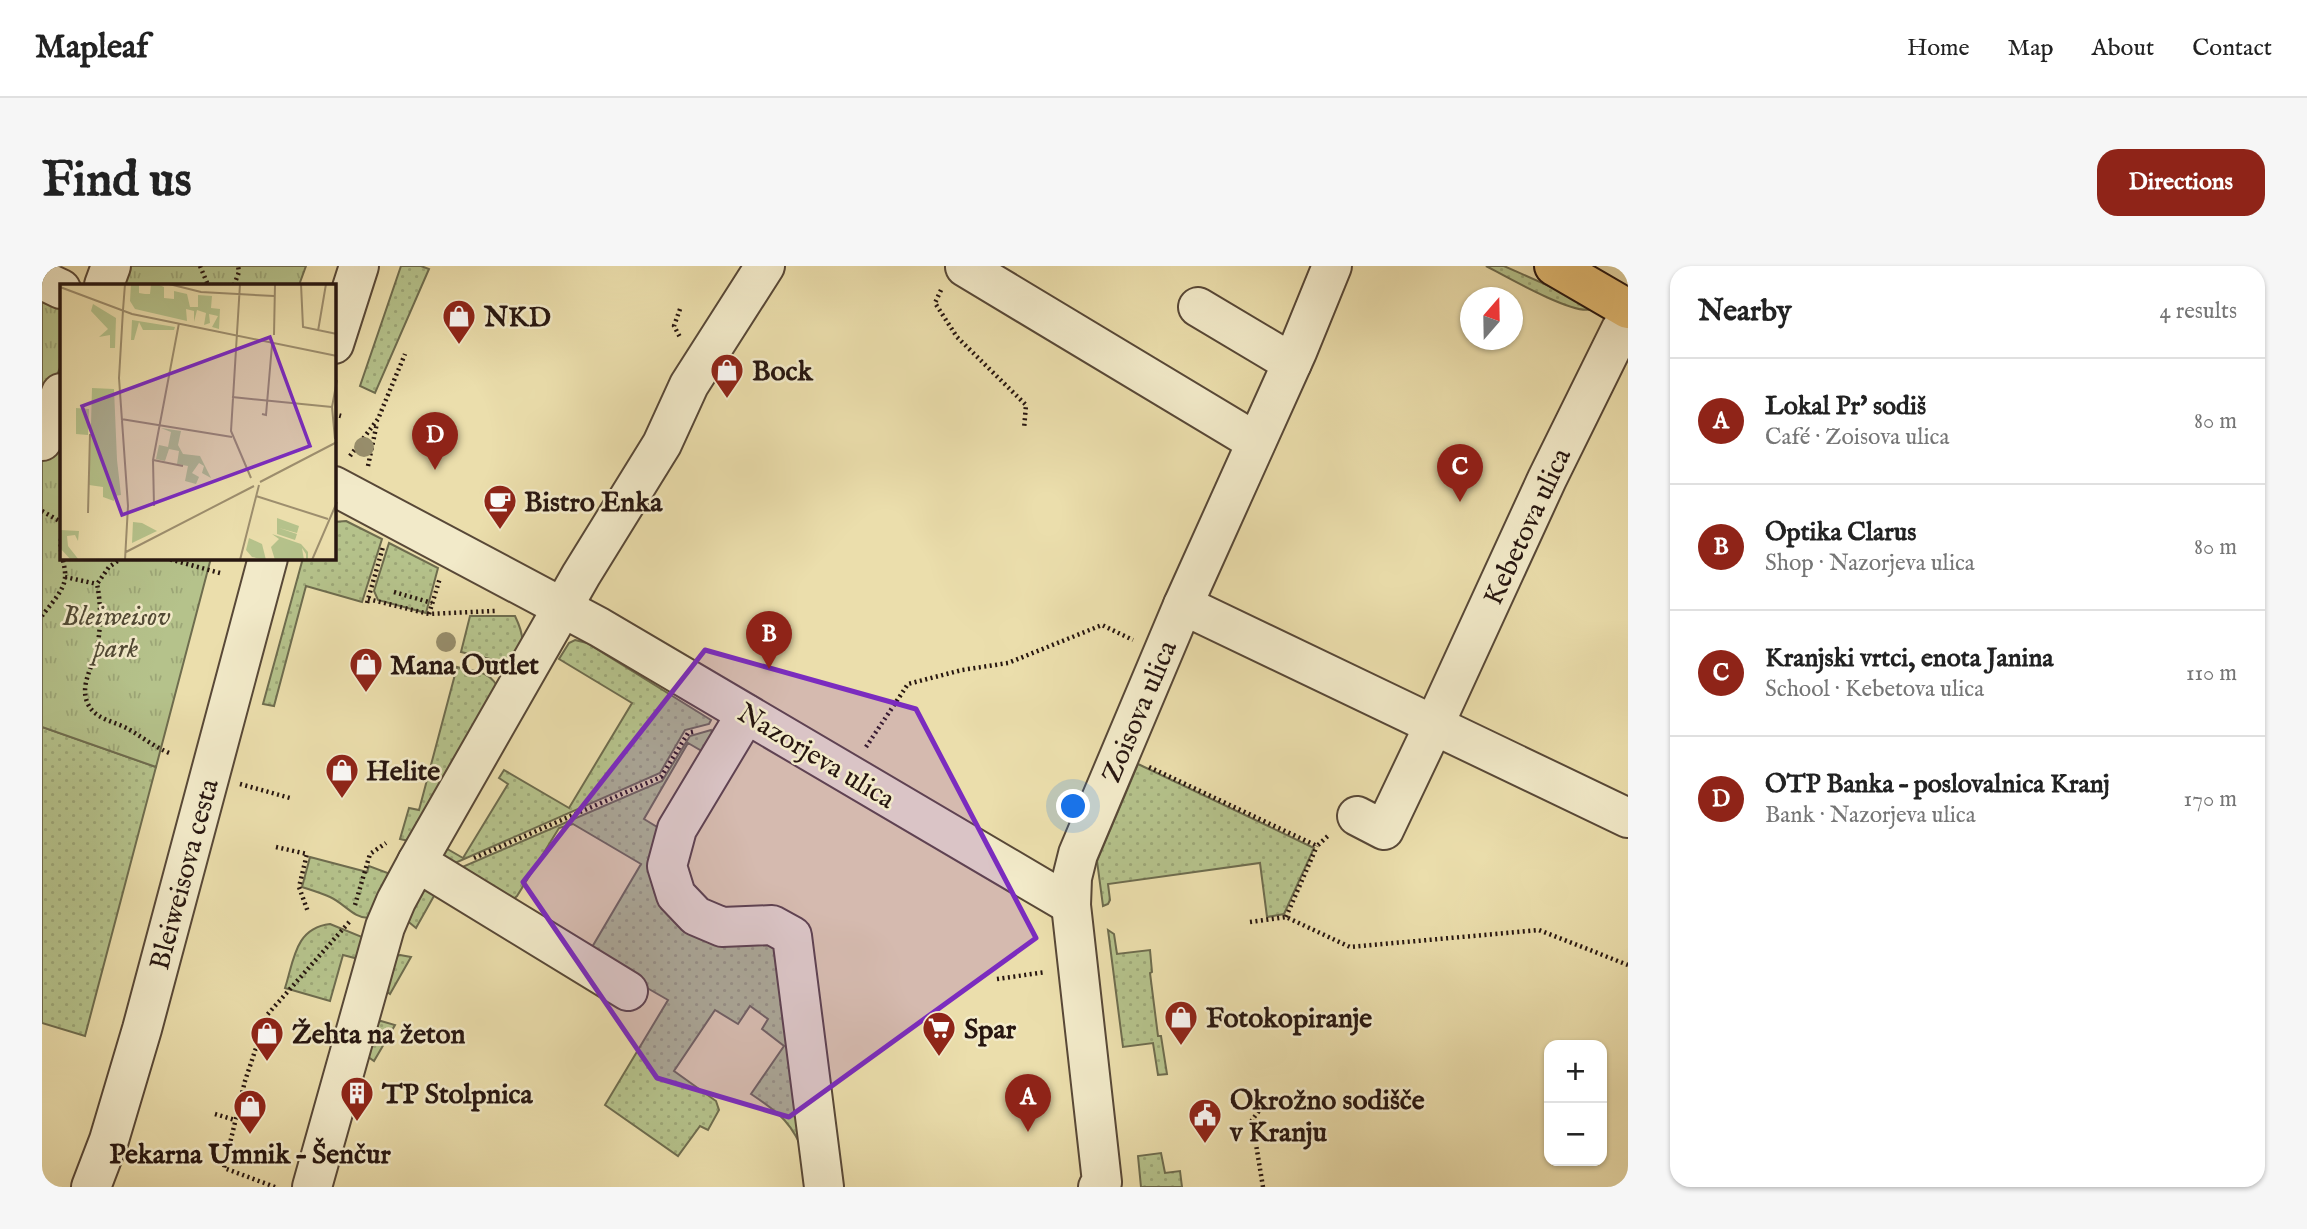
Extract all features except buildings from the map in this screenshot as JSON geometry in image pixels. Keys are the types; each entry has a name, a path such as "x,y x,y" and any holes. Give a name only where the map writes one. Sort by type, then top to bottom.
{"main road":[{"path":"1554,266 1625,319"}],"street":[{"path":"104,284 111,266"},
{"path":"336,338 359,266"},
{"path":"312,1187 385,927 414,860 561,609 662,444 689,385 765,266"},
{"name":"Zoisova ulica","path":"1103,1186 1071,905 1072,878 1082,844 1332,266"},
{"path":"955,273 1256,442"},
{"path":"42,280 60,289"},
{"path":"1198,307 1292,363"},
{"name":"Kebetova ulica","path":"1357,816 1384,830 1546,479 1625,319"},
{"path":"42,441 60,396"},
{"name":"Nazorjeva ulica","path":"349,474 561,609 599,627 1071,905"},
{"name":"Bleiweisova cesta","path":"91,1187 109,1140 142,1029 267,560"},
{"path":"1184,605 1628,818"},
{"path":"746,714 677,829 667,866 676,895 696,916 722,927 772,925 792,936 824,1187"},
{"path":"414,860 628,991"}],"path":[{"path":"200,266 208,284"},
{"path":"234,284 239,272 238,266"},
{"path":"955,273 935,303 957,337 1026,405 1024,429"},
{"path":"349,474 378,419 405,354"},
{"path":"336,415 341,416"},
{"path":"349,474 378,419"},
{"path":"42,511 60,521"},
{"path":"386,536 367,601 429,614 498,611"},
{"path":"42,617 62,586 65,577 61,560"},
{"path":"119,560 109,567 97,583 97,646 84,688 89,705 100,717 129,729 153,746 172,754"},
{"path":"176,560 220,573"},
{"path":"429,614 443,567"},
{"path":"65,577 97,583"},
{"path":"394,592 432,603"},
{"path":"863,751 908,684 962,670 1008,663 1102,625 1137,642"},
{"path":"275,1187 224,1168 238,1108 267,1015 351,920 370,854 414,860 662,777 688,733 699,730"},
{"path":"1147,766 1317,846"},
{"path":"236,783 290,798"},
{"path":"1286,917 1317,846 1351,813 1357,816"},
{"path":"276,847 307,854 299,887 308,912"},
{"path":"1250,922 1286,917 1350,947 1539,930 1628,965"},
{"path":"997,979 1050,972"},
{"path":"1263,1187 1252,1120 1269,1098"},
{"path":"238,1108 248,1110"},
{"path":"215,1114 235,1120"}],"highlighted area":[{"path":"705,650 916,709 1036,938 789,1117 657,1078 523,882"}],"green space":[{"path":"120,266 306,266 299,284 112,284"},
{"path":"401,266 421,266 429,269 375,393 360,386"},
{"path":"1486,266 1504,266 1585,302 1591,309 1583,310 1556,301"},
{"path":"42,293 60,302 60,368 42,413"},
{"name":"Bleiweisov park","path":"60,416 60,560 210,560 156,767 42,727 42,462"},
{"path":"346,521 382,539 362,602 306,586 274,706 263,704 302,560 336,560 336,522"},
{"path":"389,543 438,568 426,613 378,600 374,591"},
{"path":"470,616 515,616 522,641 511,664 461,652"},
{"path":"575,640 587,643 711,720 709,724 685,730 660,773 446,867 437,850 442,846 463,858 508,784 499,778 504,770 569,808 632,703 559,659 569,643"},
{"path":"457,667 487,676 500,691 409,841 400,839 409,808 419,810"},
{"path":"42,727 156,767 85,1036 42,1023"},
{"path":"711,730 714,738 707,754 688,743 644,819 662,830 656,867 762,943 773,947 782,957 806,1157 796,1136 784,1120 751,1094 784,1046 762,1029 768,1019 750,1006 738,1024 715,1010 674,1071 716,1101 719,1110 708,1130 700,1126 678,1156 605,1105 668,1000 588,954 641,864 573,824 559,828 517,896 511,901 453,871 662,781 690,736"},
{"path":"1138,764 1314,848 1284,914 1267,917 1260,863 1108,884 1110,900 1103,906 1097,861"},
{"path":"310,857 367,872 369,866 393,875 370,918 359,916 330,897 302,887"},
{"path":"413,887 439,887 416,928 405,919"},
{"path":"330,924 362,937 369,948 366,961 343,955 330,1001 285,988 294,956 303,939 318,927"},
{"path":"1108,930 1114,934 1117,954 1150,950 1150,973 1158,1036 1161,1036 1167,1074 1158,1075 1153,1043 1123,1047"},
{"path":"400,955 411,957 390,994 382,988 389,958"},
{"path":"381,1021 395,1025 374,1061 364,1054 370,1023"},
{"path":"1161,1153 1165,1173 1180,1171 1182,1187 1141,1187 1138,1156"}],"place":[{"name":"NKD","path":"459,346"},
{"name":"Bock","path":"727,400"},
{"name":"OTP Banka – poslovalnica Kranj","path":"435,470"},
{"name":"Kranjski vrtci, enota Janina","path":"1460,502"},
{"name":"Bistro Enka","path":"500,531"},
{"name":"Optika Clarus","path":"769,669"},
{"name":"Mana Outlet","path":"366,694"},
{"name":"Helite","path":"342,800"},
{"name":"Fotokopiranje","path":"1181,1047"},
{"name":"Spar","path":"939,1058"},
{"name":"Žehta na žeton","path":"267,1063"},
{"name":"TP Stolpnica","path":"357,1123"},
{"name":"Lokal Pr' sodiš","path":"1028,1132"},
{"name":"Pekarna Umnik – Šenčur","path":"250,1136"},
{"name":"Okrožno sodišče v Kranju","path":"1205,1145"}]}
